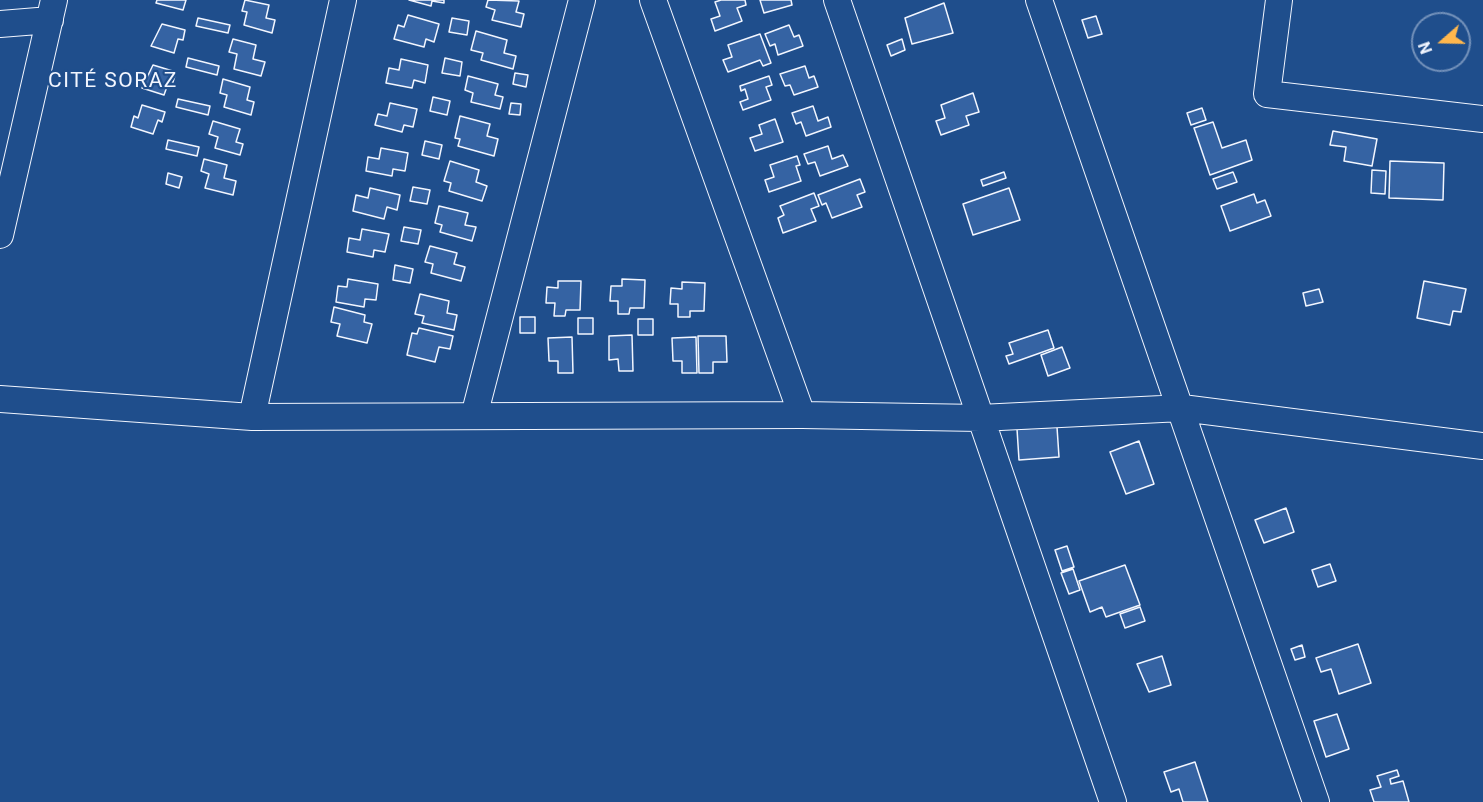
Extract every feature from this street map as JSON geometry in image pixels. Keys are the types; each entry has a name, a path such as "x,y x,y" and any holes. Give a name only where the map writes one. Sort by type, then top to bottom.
{"street":[{"path":"252,417 343,0"},
{"path":"474,416 582,0"},
{"path":"653,0 802,415"},
{"path":"837,0 1113,802"},
{"path":"1039,0 1182,408 1316,802"},
{"path":"1279,0 1267,94 1483,119"},
{"path":"0,24 52,10 0,235"},
{"path":"0,399 252,417 802,415 980,418 1182,408 1483,446"}],"building":[{"path":"157,0 186,0 183,10 156,3"},
{"path":"245,0 269,5 266,18 275,20 272,33 244,25 247,12 242,11"},
{"path":"409,0 444,0 444,3 432,1 431,6"},
{"path":"488,0 519,1 516,12 524,14 521,27 492,20 495,10 486,7"},
{"path":"745,0 746,5 737,8 742,21 715,31 711,19 720,16 715,2"},
{"path":"760,0 791,0 792,5 764,13"},
{"path":"944,3 953,33 912,44 905,18"},
{"path":"408,15 439,24 434,42 426,39 424,47 394,39 398,25 404,27"},
{"path":"1096,16 1102,34 1088,38 1082,20"},
{"path":"198,18 230,25 228,33 196,26"},
{"path":"452,18 469,21 467,35 449,32"},
{"path":"162,24 185,30 183,40 178,39 174,53 151,46"},
{"path":"789,25 794,37 799,35 803,46 778,55 775,44 770,46 765,34"},
{"path":"476,31 507,40 504,53 516,56 513,69 481,60 483,53 471,50"},
{"path":"760,34 771,63 763,66 760,60 728,72 723,60 732,57 728,45"},
{"path":"233,39 256,45 253,59 265,62 261,76 234,69 237,54 229,52"},
{"path":"902,39 905,50 891,56 887,45"},
{"path":"188,58 219,66 217,75 186,67"},
{"path":"445,58 462,62 460,76 442,73"},
{"path":"401,59 428,65 425,83 414,80 412,88 386,83 389,68 399,70"},
{"path":"153,65 176,72 173,82 169,81 164,95 142,88"},
{"path":"805,66 809,78 814,76 818,87 794,95 790,85 785,86 780,74"},
{"path":"515,73 528,75 526,87 513,84"},
{"path":"468,76 498,84 495,95 503,97 500,109 471,102 473,93 465,90"},
{"path":"769,76 772,85 766,87 771,100 743,110 740,102 748,99 745,89 741,91 740,86"},
{"path":"223,79 250,87 247,100 254,102 251,115 224,107 227,95 220,93"},
{"path":"973,93 979,112 966,116 969,125 941,135 936,121 945,118 941,105"},
{"path":"433,97 450,101 447,115 430,111"},
{"path":"178,99 210,106 208,115 176,107"},
{"path":"390,103 417,109 413,127 404,125 402,132 375,125 378,114 387,116"},
{"path":"511,103 521,104 520,115 509,114"},
{"path":"142,105 165,112 162,122 158,120 153,134 131,127 134,116 138,118"},
{"path":"813,106 818,121 828,117 831,127 806,136 801,122 796,124 792,113"},
{"path":"1202,108 1206,120 1191,125 1187,113"},
{"path":"460,116 490,124 487,136 498,139 494,156 458,146 460,139 455,138"},
{"path":"775,119 783,142 755,151 750,138 762,134 759,125"},
{"path":"213,121 240,129 236,142 243,144 240,155 215,148 218,137 209,134"},
{"path":"1213,122 1222,148 1246,140 1252,160 1210,175 1194,128"},
{"path":"1333,131 1377,139 1372,166 1344,161 1346,147 1330,145"},
{"path":"168,140 199,147 197,156 166,149"},
{"path":"425,141 442,145 439,159 422,155"},
{"path":"828,146 832,159 843,155 848,166 820,176 815,162 808,164 804,154"},
{"path":"381,148 408,153 405,171 393,169 392,176 366,171 368,157 379,159"},
{"path":"797,156 800,165 796,166 801,181 769,192 765,180 774,177 770,165"},
{"path":"204,159 227,165 224,178 236,181 233,195 205,188 209,174 201,171"},
{"path":"450,161 479,170 476,182 487,186 482,201 449,191 451,183 444,181"},
{"path":"1390,161 1444,163 1443,200 1389,198"},
{"path":"1372,170 1386,171 1385,194 1371,193"},
{"path":"1004,172 1006,178 983,186 981,180"},
{"path":"1233,172 1237,182 1217,189 1213,179"},
{"path":"168,173 182,177 179,188 166,184"},
{"path":"860,179 865,192 857,195 862,207 832,218 826,203 822,205 818,195"},
{"path":"413,187 430,190 427,204 410,201"},
{"path":"370,188 400,195 397,210 387,207 384,219 353,211 356,195 368,198"},
{"path":"1009,188 1020,220 973,235 963,204"},
{"path":"814,193 819,206 811,209 816,221 783,233 778,218 784,215 780,206"},
{"path":"1254,194 1257,203 1265,200 1271,216 1230,231 1221,206"},
{"path":"439,206 468,213 465,225 476,227 472,241 440,232 442,225 435,223"},
{"path":"404,227 421,230 418,244 401,241"},
{"path":"362,229 389,234 385,252 374,250 373,257 347,252 349,238 360,240"},
{"path":"430,246 457,253 454,264 465,267 461,281 431,273 433,264 425,262"},
{"path":"395,265 413,269 410,283 393,280"},
{"path":"348,279 378,284 376,300 365,299 364,307 336,302 338,286 347,287"},
{"path":"622,279 645,280 644,308 630,308 629,314 618,314 618,301 610,301 611,286 622,286"},
{"path":"558,281 581,281 580,310 566,310 565,316 554,316 555,303 546,303 547,287 558,288"},
{"path":"1424,281 1466,289 1461,312 1453,311 1450,325 1417,318"},
{"path":"682,282 705,283 704,311 690,311 690,317 678,317 678,304 670,304 671,288 682,289"},
{"path":"1319,289 1323,302 1306,306 1303,293"},
{"path":"420,294 449,301 447,313 457,315 454,330 422,323 424,316 415,314"},
{"path":"334,307 365,315 364,322 372,324 367,343 337,336 340,324 331,322"},
{"path":"520,317 535,317 535,333 520,333"},
{"path":"578,318 593,318 593,334 578,334"},
{"path":"638,319 653,319 653,335 638,335"},
{"path":"419,328 453,336 450,349 439,347 435,362 407,355 412,333 417,334"},
{"path":"1048,330 1054,348 1009,364 1006,356 1013,354 1009,343"},
{"path":"632,335 633,371 619,371 618,359 609,360 609,336"},
{"path":"698,336 726,336 727,362 713,362 713,373 699,373"},
{"path":"572,337 573,373 558,373 558,361 549,361 548,338"},
{"path":"696,337 697,373 682,373 682,361 673,361 672,338"},
{"path":"1062,347 1070,368 1048,376 1041,355"},
{"path":"1057,427 1059,457 1019,460 1017,429"},
{"path":"1139,441 1154,484 1126,494 1110,452"},
{"path":"1286,508 1294,532 1264,543 1255,520"},
{"path":"1067,546 1074,567 1062,571 1055,550"},
{"path":"1330,564 1336,581 1318,587 1312,570"},
{"path":"1125,565 1140,605 1106,617 1102,607 1090,612 1079,581"},
{"path":"1073,569 1080,590 1069,594 1061,573"},
{"path":"1140,607 1145,621 1125,628 1120,614"},
{"path":"1358,644 1371,683 1339,694 1331,669 1321,672 1316,658"},
{"path":"1302,645 1305,657 1295,660 1291,649"},
{"path":"1162,656 1171,685 1149,692 1137,664"},
{"path":"1337,714 1349,749 1326,757 1314,721"},
{"path":"1195,762 1208,802 1183,802 1179,789 1171,792 1164,772"},
{"path":"1397,770 1399,776 1390,779 1391,784 1403,781 1409,802 1374,802 1370,790 1381,787 1377,776"}],"district":[{"name":"CITÉ SORAZ","path":"113,82"}]}
